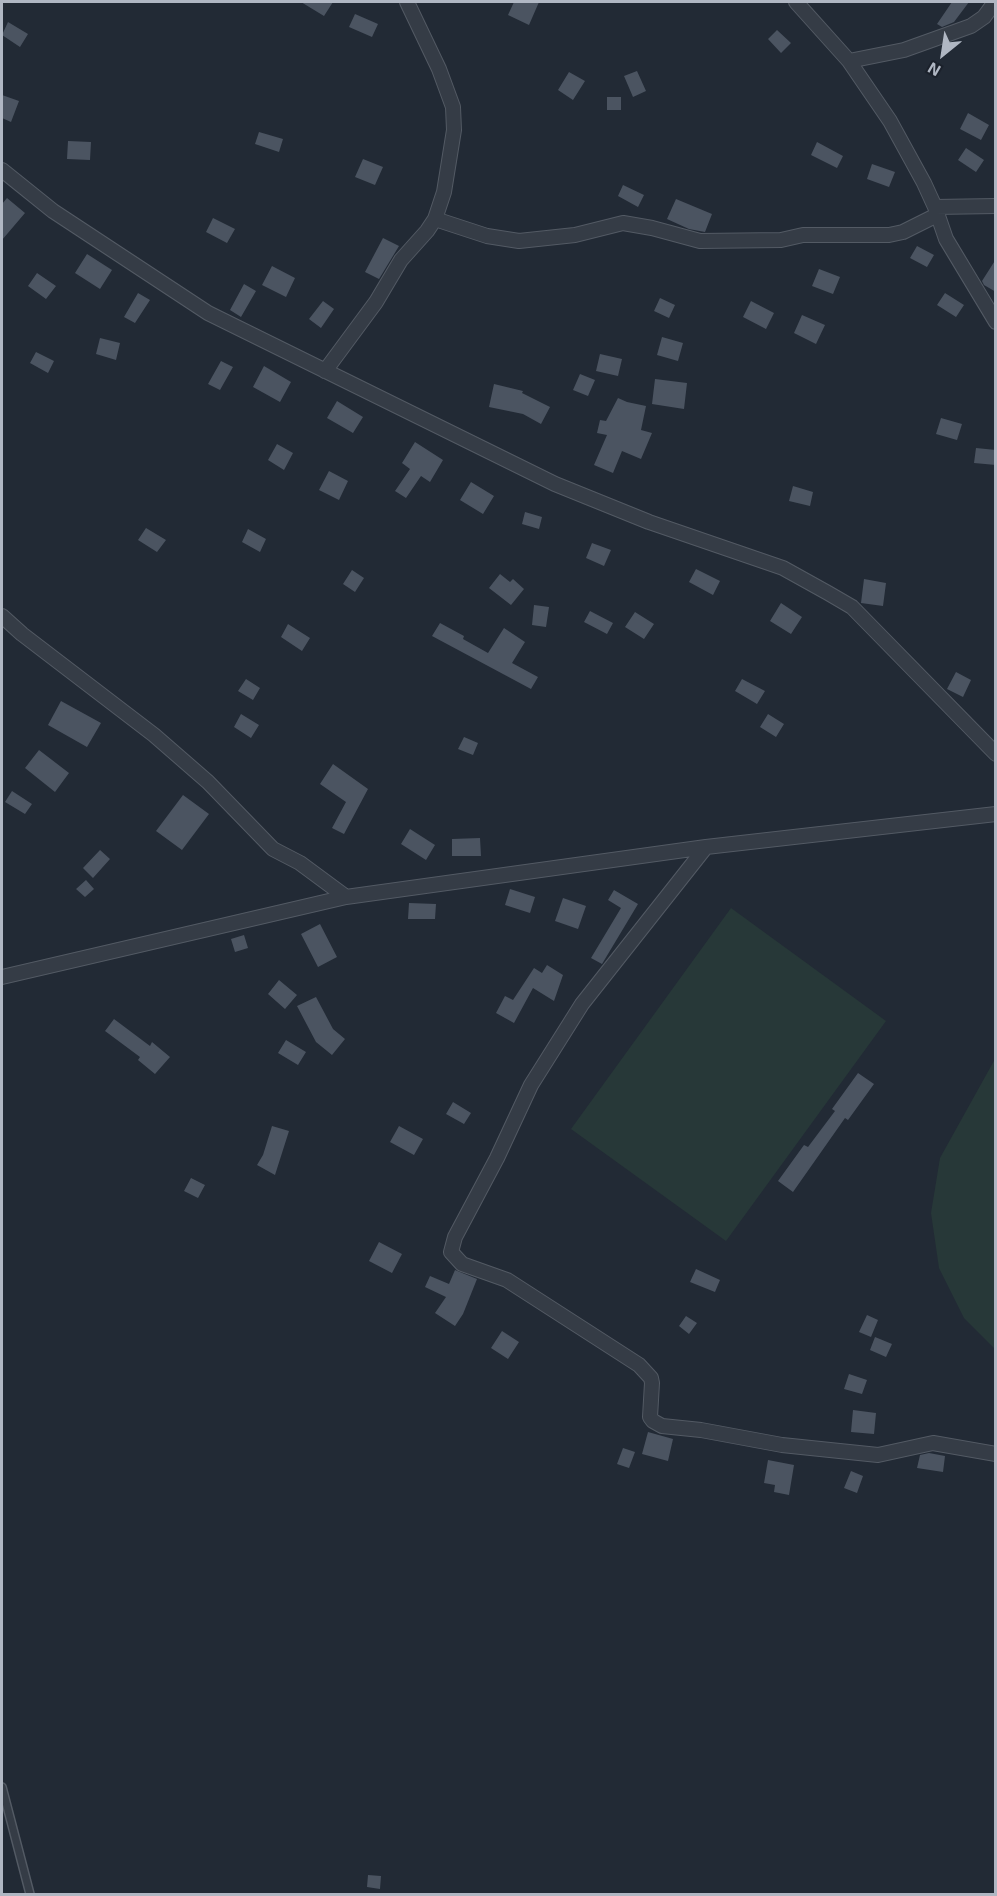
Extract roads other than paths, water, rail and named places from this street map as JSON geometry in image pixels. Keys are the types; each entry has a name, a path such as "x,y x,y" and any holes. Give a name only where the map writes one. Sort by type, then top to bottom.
{"street":[{"path":"325,371 376,302 401,260 435,219 444,192 454,130 453,107 439,69 407,2"},
{"path":"796,2 849,61 890,121 936,211 945,240 996,322"},
{"path":"849,61 904,50 971,26 984,17 995,2"},
{"path":"2,170 53,211 208,313 555,484 649,522 783,568 852,607 996,754"},
{"path":"435,219 487,236 519,241 575,235 623,223 700,241 781,240 803,235 890,235 903,232 936,211 996,206"},
{"path":"2,616 22,634 154,735 208,782 273,849 300,863 346,897"},
{"path":"2,977 346,897 706,847 996,814"},
{"path":"706,847 582,1004 537,1075 455,1237 451,1252 462,1264 507,1280 639,1365 651,1378 650,1417 662,1426 701,1430 782,1445 878,1455 933,1443 996,1454"}],"lane":[{"path":"2,1787 30,1894"}]}
